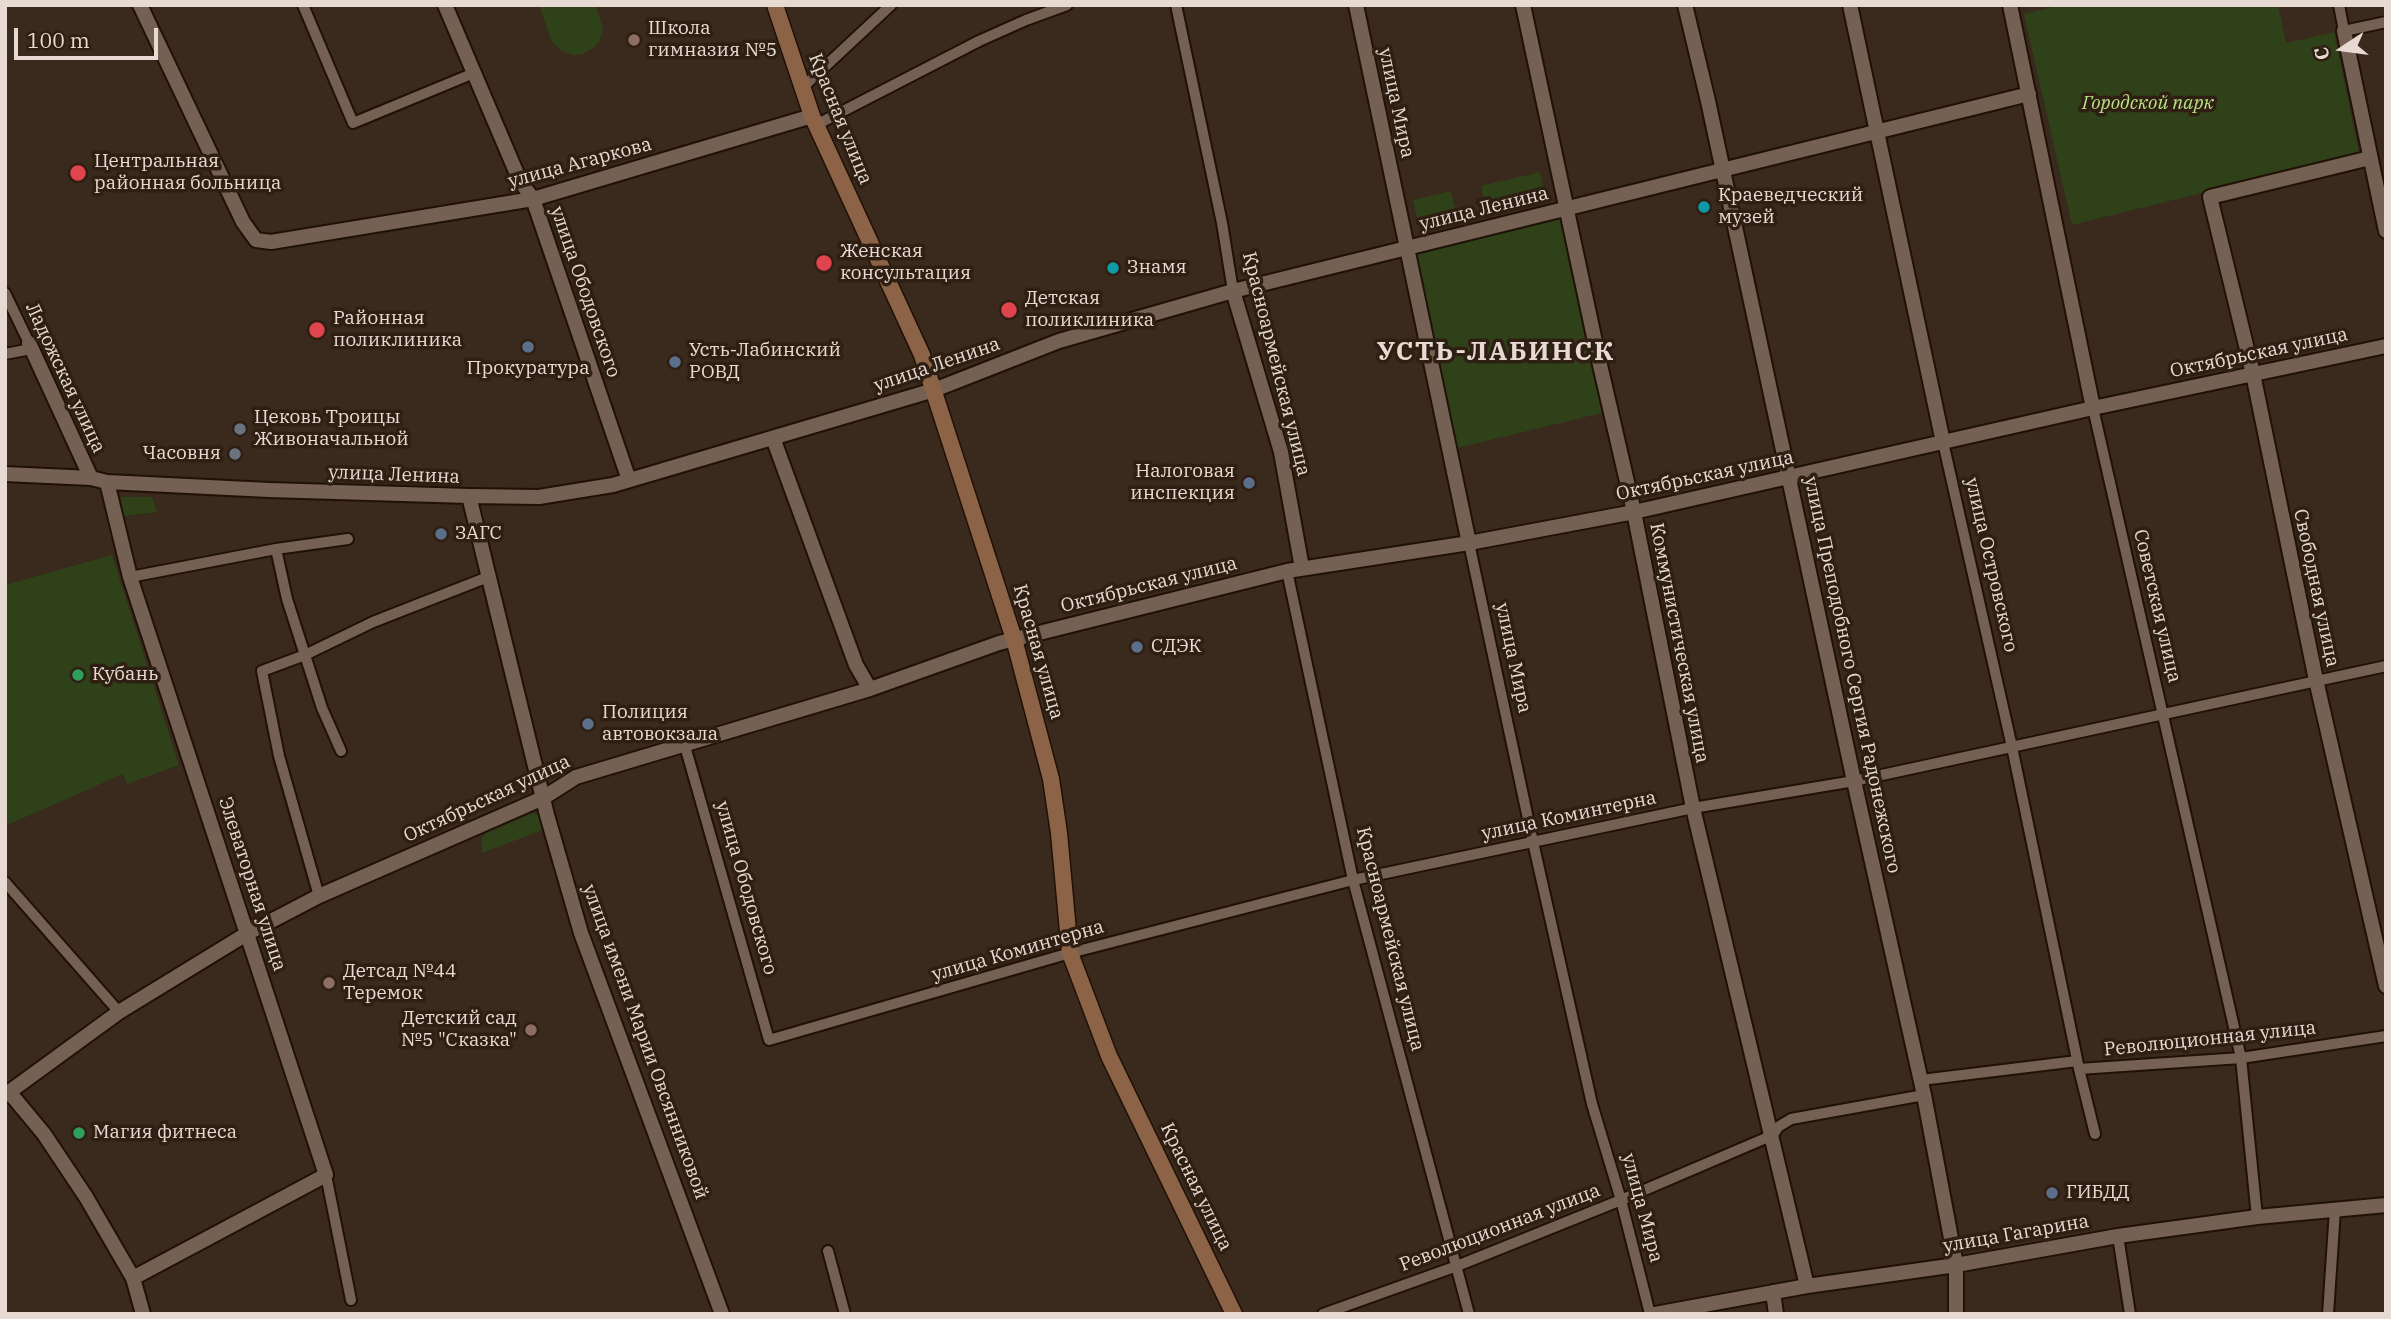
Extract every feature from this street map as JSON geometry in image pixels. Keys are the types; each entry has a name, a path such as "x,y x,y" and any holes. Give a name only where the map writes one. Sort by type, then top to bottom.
{"main road":[{"name":"Красная улица","path":"775,5 814,121 922,355 1014,639 1051,779 1070,953 1109,1056 1234,1314"}],"street":[{"name":"улица Агаркова","path":"140,5 243,222 256,240 271,242 533,199 814,121 979,41 1067,5"},
{"path":"303,5 354,123 474,73"},
{"name":"улица Ободовского","path":"445,5 520,181 533,199 629,480"},
{"path":"802,88 891,5"},
{"name":"Красноармейская улица","path":"1176,5 1222,223 1233,291 1281,452 1302,568"},
{"name":"улица Мира","path":"1356,5 1532,842 1592,1104 1653,1314"},
{"name":"Коммунистическая улица","path":"1523,5 1634,512 1693,808 1807,1286"},
{"name":"улица Преподобного Сергия Радонежского","path":"1685,5 1921,1080 1956,1265 1956,1314"},
{"name":"улица Островского","path":"1850,5 2095,1134"},
{"name":"Советская улица","path":"2010,5 2092,408 2241,1058 2257,1217"},
{"path":"2339,5 2386,231"},
{"path":"2344,31 2386,22"},
{"name":"улица Ленина","path":"5,474 269,491 539,497 629,480 773,438 934,390 1059,341 1233,291 2029,94"},
{"name":"Свободная улица","path":"2370,158 2210,197 2253,374 2316,680 2386,986"},
{"name":"Ладожская улица","path":"5,293 91,478"},
{"path":"5,354 30,346"},
{"name":"Октябрьская улица","path":"7,1092 119,1012 248,933 319,896 543,798 576,777 870,689 1014,639 1287,571 1469,543 1634,512 2092,408 2386,346"},
{"path":"773,438 856,664 870,689"},
{"name":"Элеваторная улица","path":"107,482 130,577 327,1175 351,1300"},
{"name":"улица имени Марии Овсянниковой","path":"469,496 543,798 586,946 722,1314"},
{"path":"130,577 276,549 348,539"},
{"path":"276,549 287,599 322,708 341,751"},
{"name":"Красноармейская улица","path":"1287,571 1353,880 1469,1314"},
{"path":"319,896 279,756 262,671 305,655 373,622 488,578"},
{"name":"улица Коминтерна","path":"769,1040 1070,953 1353,880 1693,808 1854,781 2386,666"},
{"name":"улица Ободовского","path":"685,746 769,1040"},
{"path":"5,882 119,1012"},
{"name":"Революционная улица","path":"1921,1080 2078,1065 2241,1058 2386,1036"},
{"path":"7,1092 44,1135 86,1198 133,1278 143,1314"},
{"name":"Революционная улица","path":"1323,1314 1457,1266 1621,1200 1773,1135 1778,1127 1791,1119 1924,1095"},
{"path":"133,1278 327,1175"},
{"name":"улица Гагарина","path":"1653,1314 1807,1286 1956,1265 2118,1236 2257,1217 2386,1205"},
{"path":"2328,1314 2335,1210"},
{"path":"2118,1236 2130,1314"},
{"path":"828,1251 845,1314"},
{"path":"1773,1292 1776,1314"}],"green space":[{"path":"539,5 596,5 603,29 599,42 583,54 574,55 562,51 552,42"},
{"name":"Городской парк","path":"2061,5 2278,5 2286,43 2334,32 2359,154 2072,225 2024,14"},
{"path":"1540,172 1544,192 1486,206 1481,186"},
{"path":"1451,191 1456,213 1418,222 1413,200"},
{"path":"1562,213 1606,412 1457,448 1416,251"},
{"path":"120,497 152,497 157,512 124,516"},
{"name":"Кубань","path":"112,555 179,765 127,784 123,774 5,826 5,585"},
{"path":"533,813 539,815 543,830 482,853 482,838 486,833"}],"place":[{"name":"Школа гимназия №5","path":"634,40"},
{"name":"Центральная районная больница","path":"78,173"},
{"name":"Краеведческий музей","path":"1704,207"},
{"name":"Женская консультация","path":"824,263"},
{"name":"Знамя","path":"1113,268"},
{"name":"Детская поликлиника","path":"1009,310"},
{"name":"Районная поликлиника","path":"317,330"},
{"name":"Прокуратура","path":"528,347"},
{"name":"Усть-Лабинский РОВД","path":"675,362"},
{"name":"Цековь Троицы Живоначальной","path":"240,429"},
{"name":"Часовня","path":"235,454"},
{"name":"Налоговая инспекция","path":"1249,483"},
{"name":"ЗАГС","path":"441,534"},
{"name":"СДЭК","path":"1137,647"},
{"name":"Кубань","path":"78,675"},
{"name":"Полиция автовокзала","path":"588,724"},
{"name":"Детсад №44 Теремок","path":"329,983"},
{"name":"Детский сад №5 \"Сказка\"","path":"531,1030"},
{"name":"Магия фитнеса","path":"79,1133"},
{"name":"ГИБДД","path":"2052,1193"}],"district":[{"name":"УСТЬ-ЛАБИНСК","path":"1496,352"}]}
